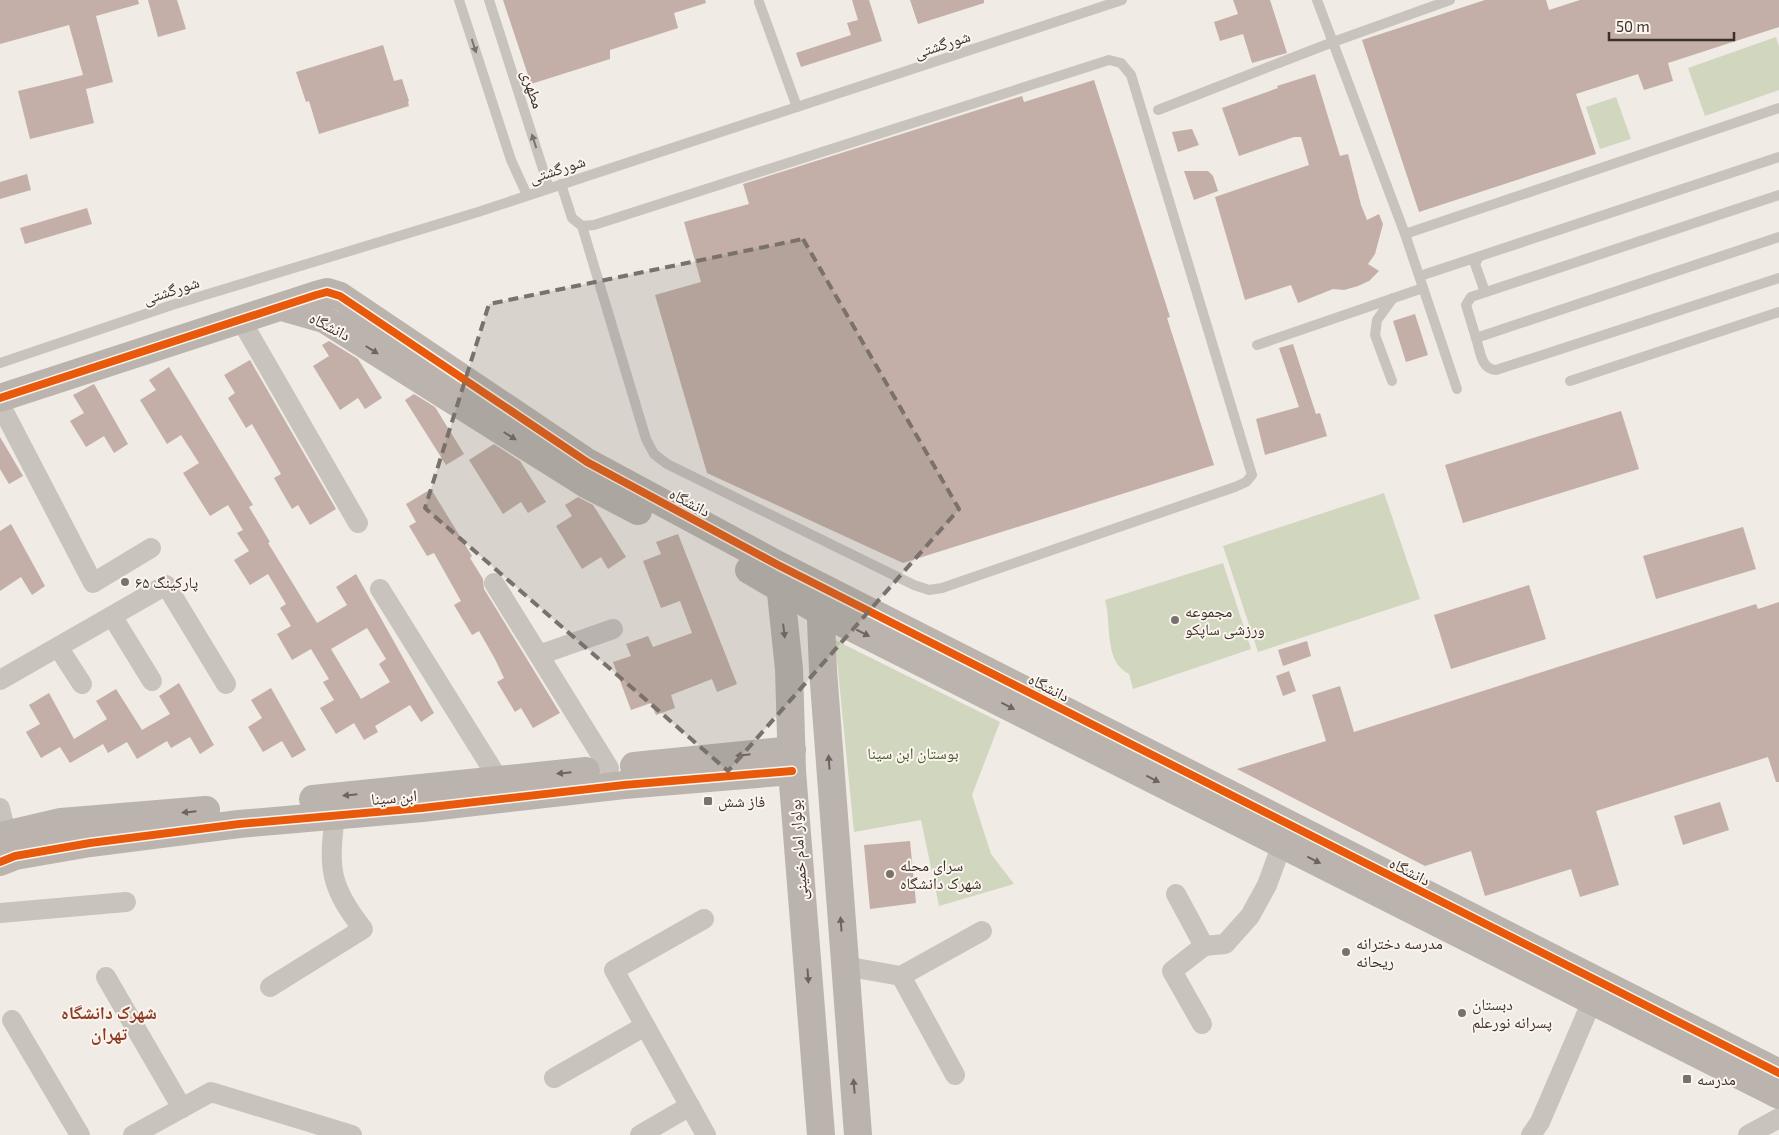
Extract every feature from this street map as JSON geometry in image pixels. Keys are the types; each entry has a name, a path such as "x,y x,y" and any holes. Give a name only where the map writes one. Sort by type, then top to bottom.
{"street":[{"name":"دانشگاه","path":"282,307 327,292 340,296 587,462 820,598 1282,844 1779,1095"},
{"name":"دانشگاه","path":"282,307 324,319 586,484 779,575"},
{"path":"0,398 282,307"},
{"path":"241,320 358,523"},
{"path":"0,404 93,583 151,548"},
{"name":"بولوار امام خمینی","path":"779,575 789,670 792,760 821,1135"},
{"path":"494,583 609,768"},
{"path":"0,680 166,585 226,684"},
{"path":"380,589 499,780"},
{"name":"دانشگاه","path":"820,598 1779,1073"},
{"path":"820,598 844,966 858,1135"},
{"path":"112,616 152,681"},
{"path":"539,655 613,629"},
{"path":"58,647 82,684"},
{"name":"ابن سینا","path":"2,826 181,812 609,768 792,760"},
{"name":"ابن سینا","path":"0,862 15,856 90,843 239,824 422,808 624,785 792,760"},
{"path":"270,986 363,930 345,906 334,883 330,851 335,816"},
{"path":"1202,1024 1172,971 1204,946 1225,944 1250,916 1267,885 1282,844"},
{"path":"1176,894 1204,946"},
{"path":"0,913 126,902"},
{"path":"704,919 614,970 706,1135"},
{"path":"844,966 901,976 982,931"},
{"path":"901,976 955,1075"},
{"path":"106,977 182,1108"},
{"path":"1531,1135 1540,1122 1592,1000"},
{"path":"12,1020 80,1135"},
{"path":"554,1078 645,1026"},
{"path":"133,1135 211,1092 352,1135"},
{"path":"640,1135 690,1106"},
{"path":"1748,1135 1779,1118"}],"lane":[{"path":"459,0 511,160 527,195"},
{"name":"مطهری","path":"489,0 549,188"},
{"name":"شورگشتی","path":"0,363 172,305 549,188 1122,0"},
{"path":"1317,0 1405,234 1457,389"},
{"path":"1158,110 1333,42 1450,0"},
{"path":"759,2 797,107"},
{"path":"561,184 572,218 582,226 646,439 654,454 667,464 914,585 929,590 942,588 1235,487 1246,482 1252,475 1131,75 1121,63 1109,60 594,225 582,226"},
{"path":"1405,234 1779,108"},
{"path":"1420,276 1779,157"},
{"path":"1779,195 1471,297 1466,305 1485,367 1489,370 1496,370 1779,278"},
{"path":"1476,338 1779,237"},
{"path":"1478,258 1475,264 1486,292"},
{"path":"1257,345 1423,288"},
{"path":"1392,381 1375,335 1374,327 1393,298"},
{"path":"1570,381 1779,312"}],"highlighted area":[{"path":"803,239 959,509 728,771 425,508 489,304"}],"green space":[{"path":"1776,37 1779,46 1779,90 1705,116 1688,68"},
{"path":"1616,97 1631,139 1600,149 1586,107"},
{"path":"1384,493 1420,599 1258,652 1223,546"},
{"name":"مجموعه ورزشی ساپکو","path":"1223,563 1251,649 1133,689 1129,674 1115,660 1112,651 1105,600"},
{"name":"بوستان ابن سینا","path":"835,640 1000,722 972,795 991,854 1014,884 939,906 921,820 854,832"}],"building":[{"path":"0,0 138,0 139,4 96,16 113,82 86,89 94,123 30,139 18,91 83,75 69,25 0,44"},
{"path":"148,0 177,0 186,29 158,37"},
{"path":"503,0 705,0 706,3 674,13 678,28 610,50 610,59 531,84"},
{"path":"852,0 869,0 882,41 801,67 796,53 851,35 847,23 858,20"},
{"path":"910,0 984,0 984,3 918,24"},
{"path":"1233,0 1270,0 1287,53 1252,63 1243,34 1220,41 1214,22 1238,14"},
{"path":"1485,0 1546,0 1549,10 1580,0 1779,0 1779,27 1668,63 1673,81 1644,90 1638,74 1576,94 1596,154 1419,212 1362,40"},
{"path":"383,45 394,81 402,79 409,106 319,134 309,101 306,102 296,72"},
{"path":"1315,74 1340,156 1348,154 1361,205 1367,220 1379,214 1383,224 1375,254 1368,264 1379,271 1369,281 1358,286 1344,290 1333,289 1298,303 1291,285 1245,300 1215,197 1309,165 1301,137 1294,137 1239,156 1222,108 1278,88 1277,86"},
{"path":"1094,80 1170,317 1167,318 1214,465 903,563 707,473 655,295 701,282 684,222 749,204 743,184 1022,96 1024,102"},
{"path":"1192,129 1199,145 1178,152 1172,132"},
{"path":"1184,171 1208,171 1213,176 1218,191 1194,200"},
{"path":"27,174 31,190 0,199 0,182"},
{"path":"87,208 92,224 25,244 20,228"},
{"path":"1415,314 1428,355 1406,362 1393,321"},
{"path":"329,341 358,359 382,398 365,409 358,398 340,410 313,366 329,356 322,345"},
{"path":"1293,344 1316,414 1320,413 1327,436 1265,455 1256,419 1299,407 1279,348"},
{"path":"250,360 336,509 310,525 298,505 292,509 274,478 281,474 252,424 246,428 228,398 235,393 224,375"},
{"path":"169,367 253,505 249,507 270,542 268,543 317,623 347,605 336,587 356,574 434,713 421,722 410,705 375,726 378,732 364,740 354,723 336,734 320,708 334,700 323,682 329,679 311,649 292,660 277,634 291,626 280,608 286,604 268,574 250,585 234,560 249,551 237,533 243,530 228,505 210,516 183,473 199,463 181,435 167,444 140,400 156,390 149,380","holes":["367,628 386,659 379,664 390,682 361,699 331,649"]},
{"path":"94,384 128,444 114,453 104,436 86,447 70,421 84,413 73,395"},
{"path":"414,394 435,407 464,454 446,465 405,400"},
{"path":"1621,411 1639,469 1463,523 1445,465"},
{"path":"0,437 23,476 9,484 0,469"},
{"path":"494,444 520,461 546,502 528,513 521,502 503,514 469,460"},
{"path":"431,489 472,556 470,558 483,579 484,589 560,713 533,728 521,708 515,712 497,682 504,678 495,659 479,631 472,635 454,605 461,601 434,553 427,556 409,526 416,522 406,504"},
{"path":"578,497 593,505 626,557 608,569 601,557 582,569 556,526 572,516 565,505"},
{"path":"11,524 45,586 32,595 21,577 0,591 0,531"},
{"path":"1743,527 1756,569 1656,599 1643,556"},
{"path":"678,534 737,684 717,692 712,679 671,695 675,708 656,715 651,703 631,710 613,662 631,656 626,644 648,636 653,647 692,633 680,601 661,608 643,561 661,554 656,542"},
{"path":"1529,585 1546,639 1451,669 1434,615"},
{"path":"1779,602 1779,782 1776,782 1768,757 1596,811 1619,885 1580,897 1571,869 1485,896 1471,851 1425,866 1237,769 1326,741 1312,695 1340,686 1354,732 1756,604 1758,609"},
{"path":"1307,641 1311,656 1283,666 1278,650"},
{"path":"1289,671 1296,691 1283,696 1276,676"},
{"path":"179,683 214,745 200,754 190,737 171,748 167,741 137,759 127,742 108,753 103,744 70,763 60,747 41,758 26,732 40,724 29,705 49,693 74,739 107,719 96,701 116,689 142,730 170,714 159,696"},
{"path":"271,688 306,750 292,758 282,741 263,752 248,727 262,718 251,700"},
{"path":"1720,802 1729,830 1683,845 1674,816"},
{"name":"سرای محله شهرک دانشگاه","path":"910,841 916,903 870,909 864,845"}],"cycle path":[{"path":"0,398 316,295 327,292 340,296 587,462 778,565 1779,1073"},
{"path":"0,862 15,856 90,843 239,824 422,808 624,785 792,771"}],"place":[{"name":"پارکینگ ۶۵","path":"125,582"},
{"name":"مجموعه ورزشی ساپکو","path":"1175,620"},
{"name":"فاز شش","path":"708,801"},
{"name":"سرای محله شهرک دانشگاه","path":"890,874"},
{"name":"مدرسه دخترانه ریحانه","path":"1346,952"},
{"name":"دبستان پسرانه نورعلم","path":"1462,1013"},
{"name":"مدرسه","path":"1687,1079"}],"district":[{"name":"شهرک دانشگاه تهران","path":"109,1023"}]}
